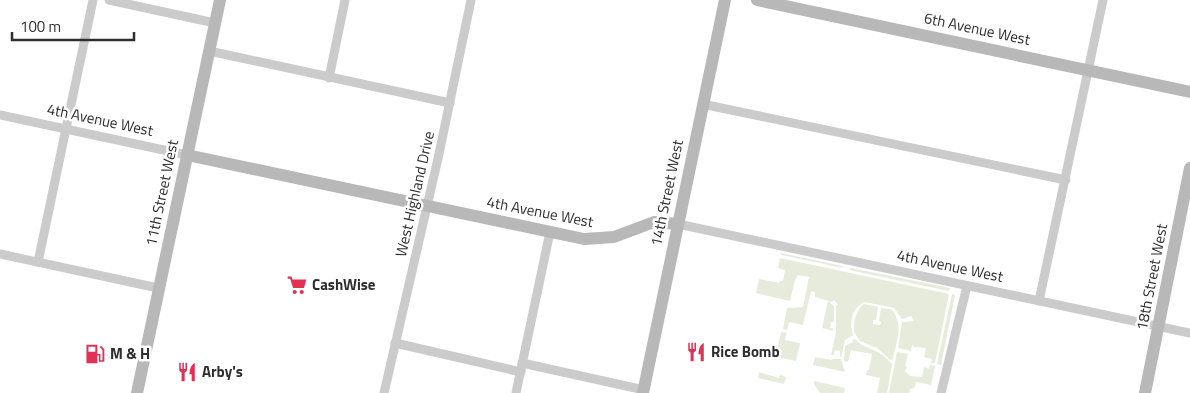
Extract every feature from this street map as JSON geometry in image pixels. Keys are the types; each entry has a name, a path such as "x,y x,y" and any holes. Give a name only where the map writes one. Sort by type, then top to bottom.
{"street":[{"path":"38,262 93,0"},
{"path":"109,0 215,23"},
{"name":"11th Street West","path":"136,393 220,0"},
{"path":"329,78 345,0"},
{"name":"West Highland Drive","path":"384,393 450,103 471,0"},
{"name":"14th Street West","path":"644,392 725,0"},
{"name":"6th Avenue West","path":"757,0 1190,92"},
{"path":"1039,301 1103,0"},
{"path":"209,51 450,103"},
{"path":"702,104 1066,180"},
{"name":"4th Avenue West","path":"0,116 584,239 596,240 614,237 654,222 678,224 1190,334"},
{"name":"18th Street West","path":"1145,393 1187,196 1190,168"},
{"path":"516,393 550,232"},
{"path":"0,254 158,288"},
{"path":"941,393 967,286"},
{"path":"395,343 644,392"}],"green space":[{"path":"781,253 842,266 843,268 781,255"},
{"path":"780,258 949,294 935,363 931,363 932,359 924,357 926,348 914,347 912,345 911,351 898,348 902,322 914,321 911,316 902,319 894,308 890,307 864,302 856,308 851,326 853,335 845,340 841,357 840,351 835,350 834,355 831,355 836,332 836,306 838,304 834,300 832,302 815,297 815,292 811,291 803,325 789,322 787,330 783,329 787,308 803,307 809,277 798,275 790,301 756,293 759,279 779,283 783,281 785,270 778,268"},
{"path":"851,268 950,288 949,291 849,270"},
{"path":"952,294 955,295 941,365 937,364"},
{"path":"828,301 834,306 834,322 831,322 830,328 833,328 833,331 822,328"},
{"path":"864,304 878,307 876,320 873,320 873,324 880,325 881,308 891,309 898,321 899,328 892,361 877,348 860,341 854,332 857,313"},
{"path":"781,332 787,333 785,340 800,343 796,361 781,358 781,355 769,352 769,355 764,354 769,350 777,351"},
{"path":"855,339 862,345 883,355 892,364 887,393 877,393 880,378 866,375 867,370 869,370 872,354 851,350 848,362 844,361 845,346"},
{"path":"897,352 908,354 905,371 910,376 922,377 924,367 929,369 930,365 935,366 931,385 916,382 914,388 910,389 909,393 889,393"},
{"path":"815,357 832,360 841,359 845,372 813,365"},
{"path":"759,372 779,378 780,375 786,377 784,384 758,378"},
{"path":"814,381 845,388 844,393 820,393"}],"place":[{"name":"CashWise","path":"297,285"},
{"name":"Rice Bomb","path":"696,352"},
{"name":"M & H","path":"95,354"},
{"name":"Arby's","path":"187,372"}]}
